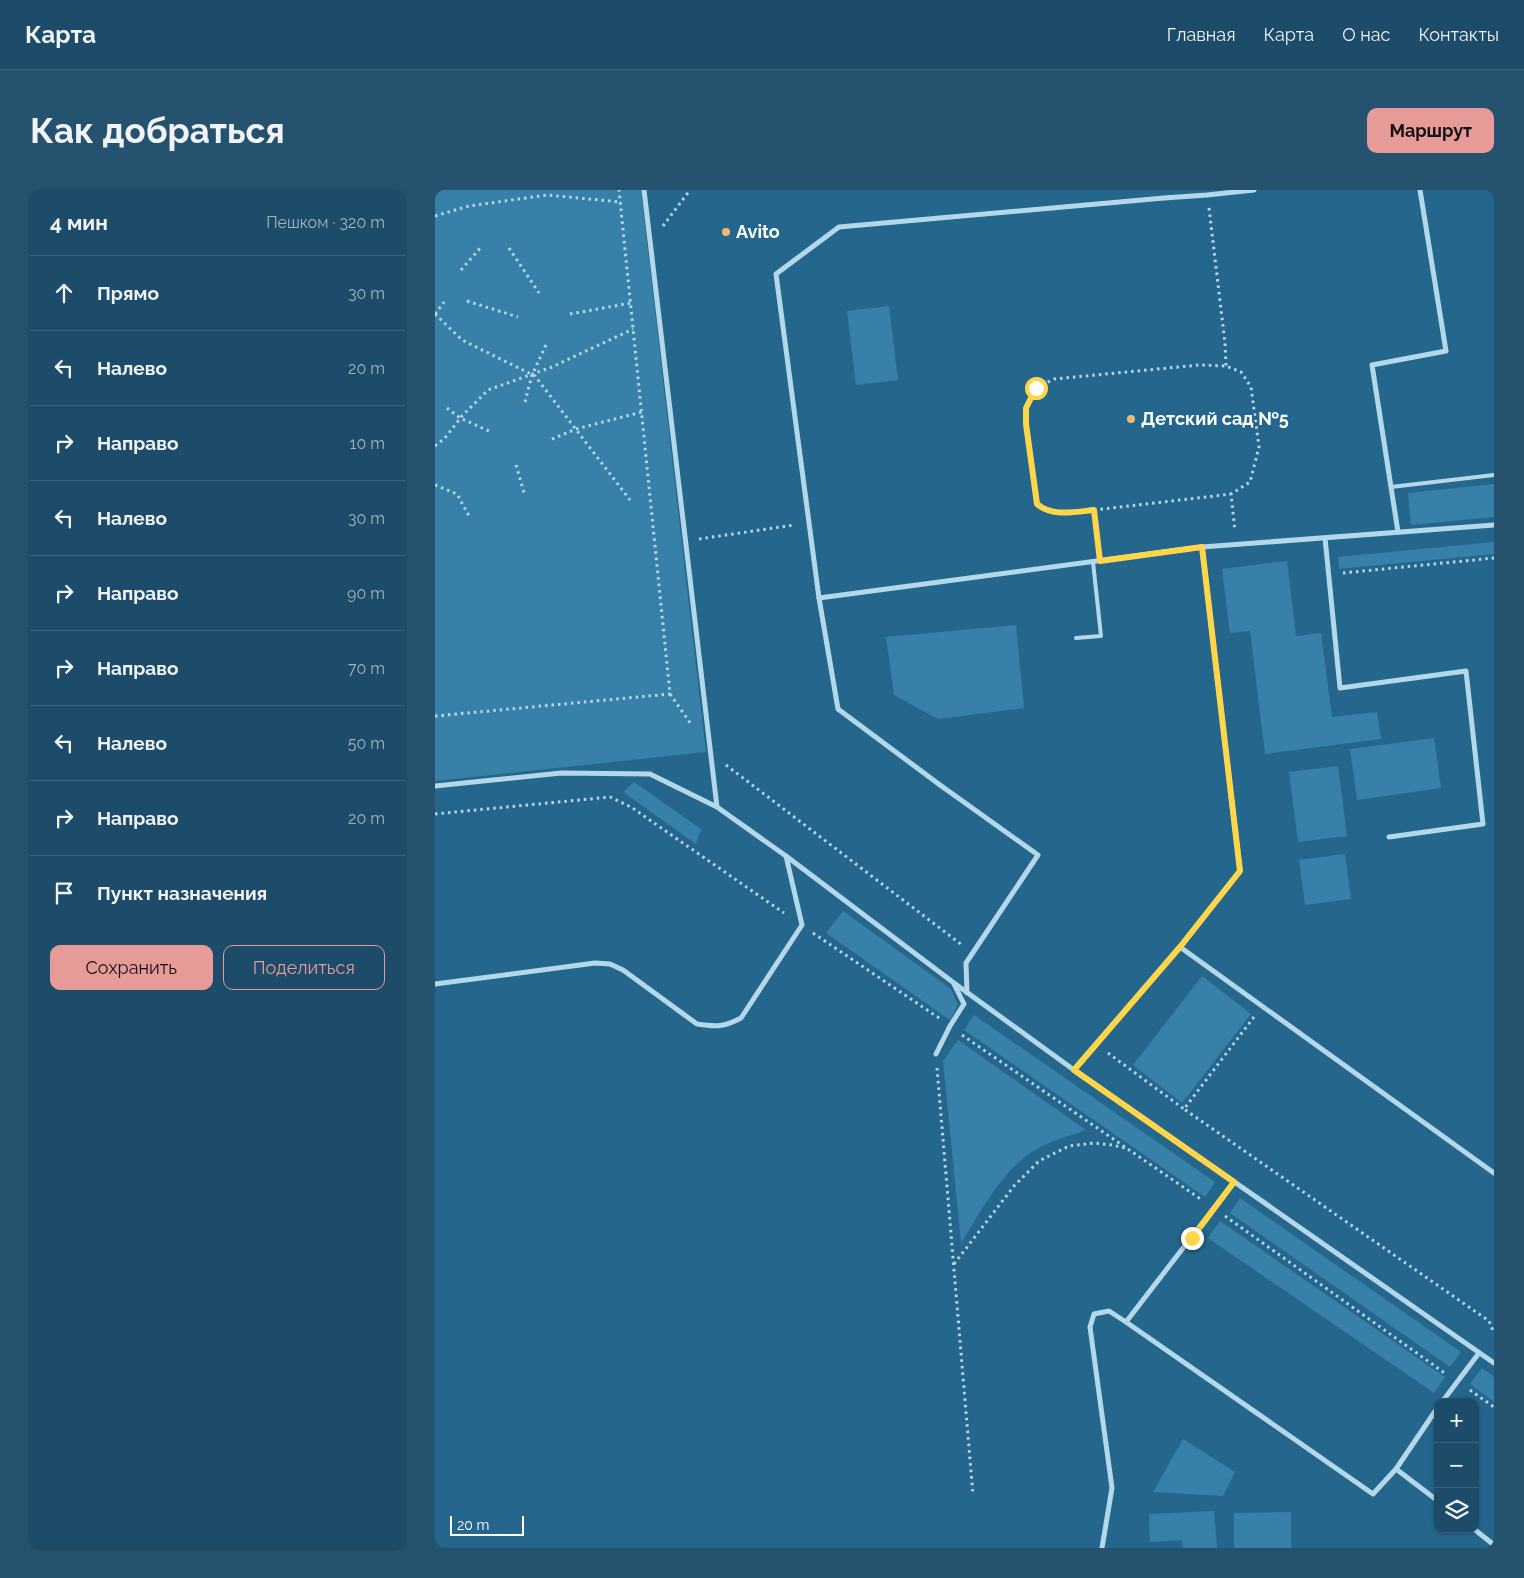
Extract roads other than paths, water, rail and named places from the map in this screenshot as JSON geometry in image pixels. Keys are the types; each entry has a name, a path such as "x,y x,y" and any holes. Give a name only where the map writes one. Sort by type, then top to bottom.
{"street":[{"path":"644,190 717,807"},
{"path":"1163,190 1164,198"},
{"path":"967,993 966,963 1038,855 940,785 839,709 819,598 776,274 839,227 1164,198 1207,196 1254,190"},
{"path":"1398,532 1372,365 1446,352 1420,190"},
{"path":"819,598 1202,547 1494,525"},
{"path":"1325,538 1340,688 1465,672 1483,824 1389,837"},
{"path":"1074,1070 1180,947 1240,871 1202,547"},
{"path":"435,786 561,773 650,774 717,807 786,856 953,983 1074,1070 1494,1363"},
{"path":"435,984 595,963 610,964 623,970 697,1024 712,1027 727,1025 741,1018 802,925 786,856"},
{"path":"1180,947 1494,1173"},
{"path":"936,1054 964,1004 953,983"},
{"path":"1126,1322 1234,1182"},
{"path":"1102,1548 1112,1488 1090,1327 1094,1314 1109,1312 1126,1322 1373,1494 1396,1468 1434,1413"},
{"path":"1445,1398 1479,1353"},
{"path":"1396,1468 1434,1498"},
{"path":"1479,1533 1494,1545"}],"lane":[{"path":"1391,487 1494,475"},
{"path":"1076,638 1101,636 1093,562"}],"place":[{"name":"Avito","path":"726,232"},
{"name":"Детский сад №5","path":"1131,419"}]}
